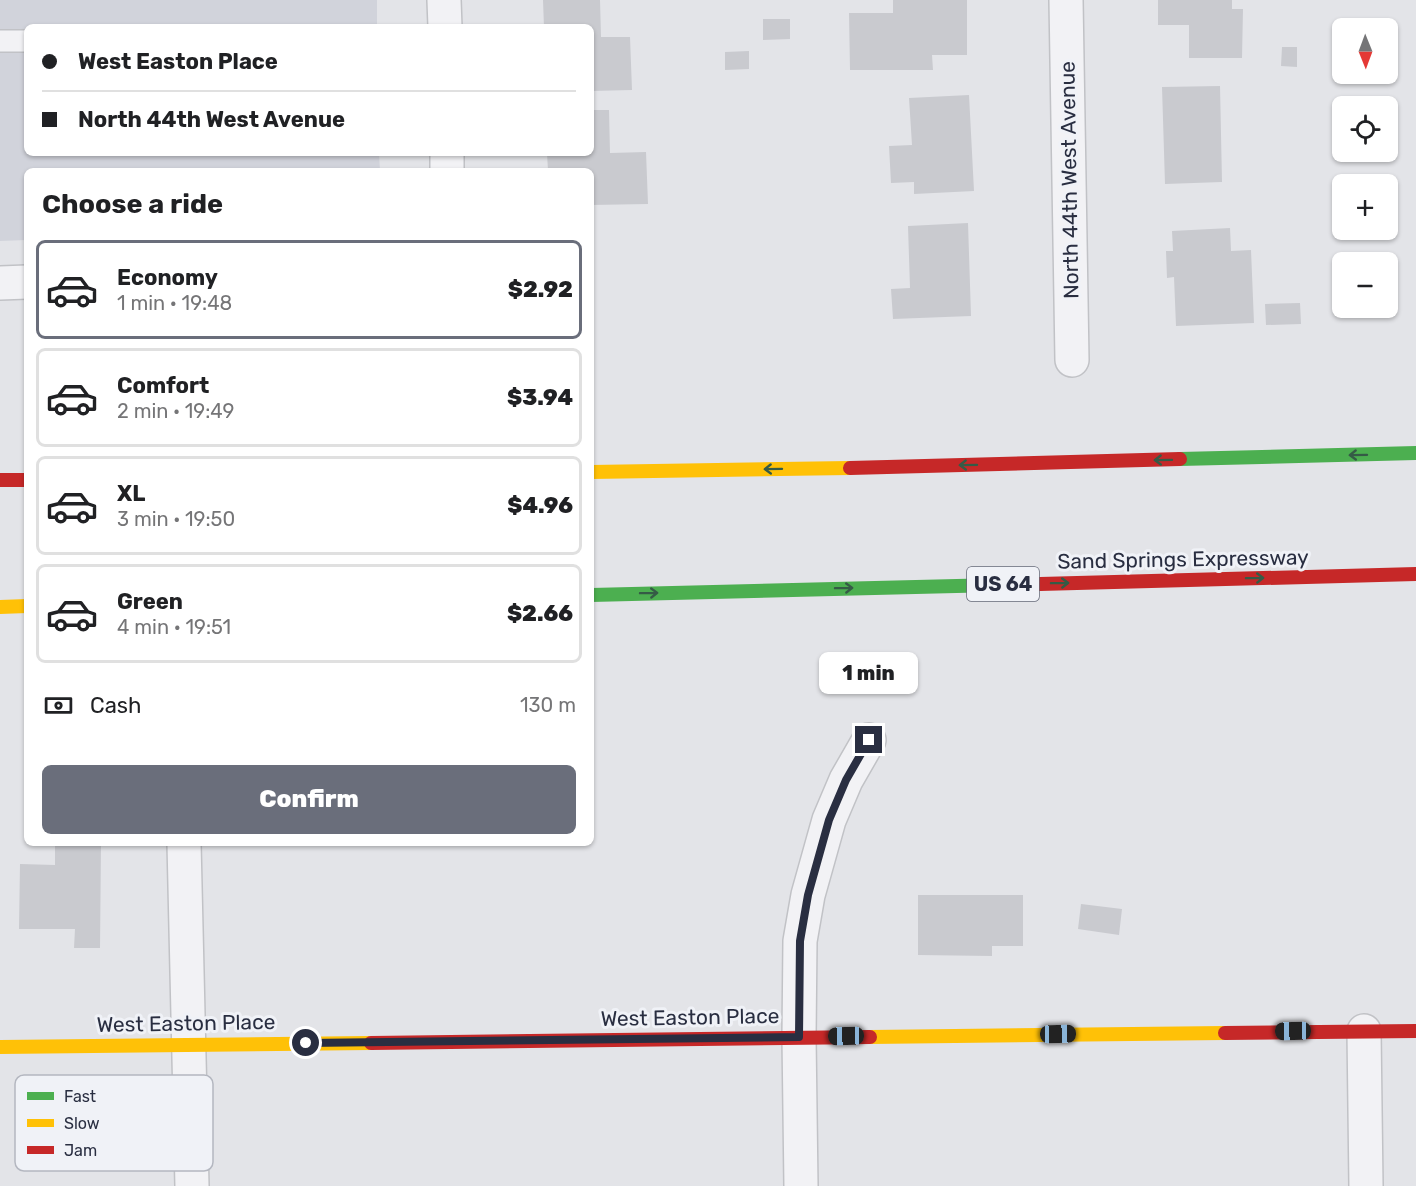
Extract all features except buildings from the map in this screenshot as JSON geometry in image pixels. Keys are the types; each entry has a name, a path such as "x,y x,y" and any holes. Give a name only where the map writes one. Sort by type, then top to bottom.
{"main road":[{"path":"594,472 1416,453"},
{"path":"0,480 24,480"},
{"name":"Sand Springs Expressway","path":"594,595 1416,574"},
{"path":"0,607 24,606"},
{"name":"West Easton Place","path":"0,1047 1416,1031"}],"street":[{"path":"444,0 445,24"},
{"name":"North 44th West Avenue","path":"1066,0 1072,360"},
{"path":"0,283 24,282"},
{"path":"801,1186 800,941 808,895 829,820 846,780 869,740"},
{"path":"184,846 190,1075"},
{"path":"1364,1031 1366,1186"},
{"path":"192,1171 192,1186"}],"lane":[{"path":"0,41 24,41"}],"shaded area":[{"path":"0,0 377,0 377,24 24,24 24,156 379,156 380,168 24,168 24,240 0,241"}],"traffic: fast":[{"path":"1180,459 1416,453"},
{"path":"594,595 1040,584"}],"traffic: slow":[{"path":"594,472 850,468"},
{"path":"0,607 24,606"},
{"path":"870,1037 1225,1033"},
{"path":"0,1047 371,1043"}],"traffic: jam":[{"path":"850,468 1180,459"},
{"path":"0,480 24,480"},
{"path":"1040,584 1416,574"},
{"path":"1225,1033 1416,1031"},
{"path":"371,1043 870,1037"}],"route":[{"path":"306,1043 799,1037 800,941 816,861 829,820 846,780 869,740"}]}
